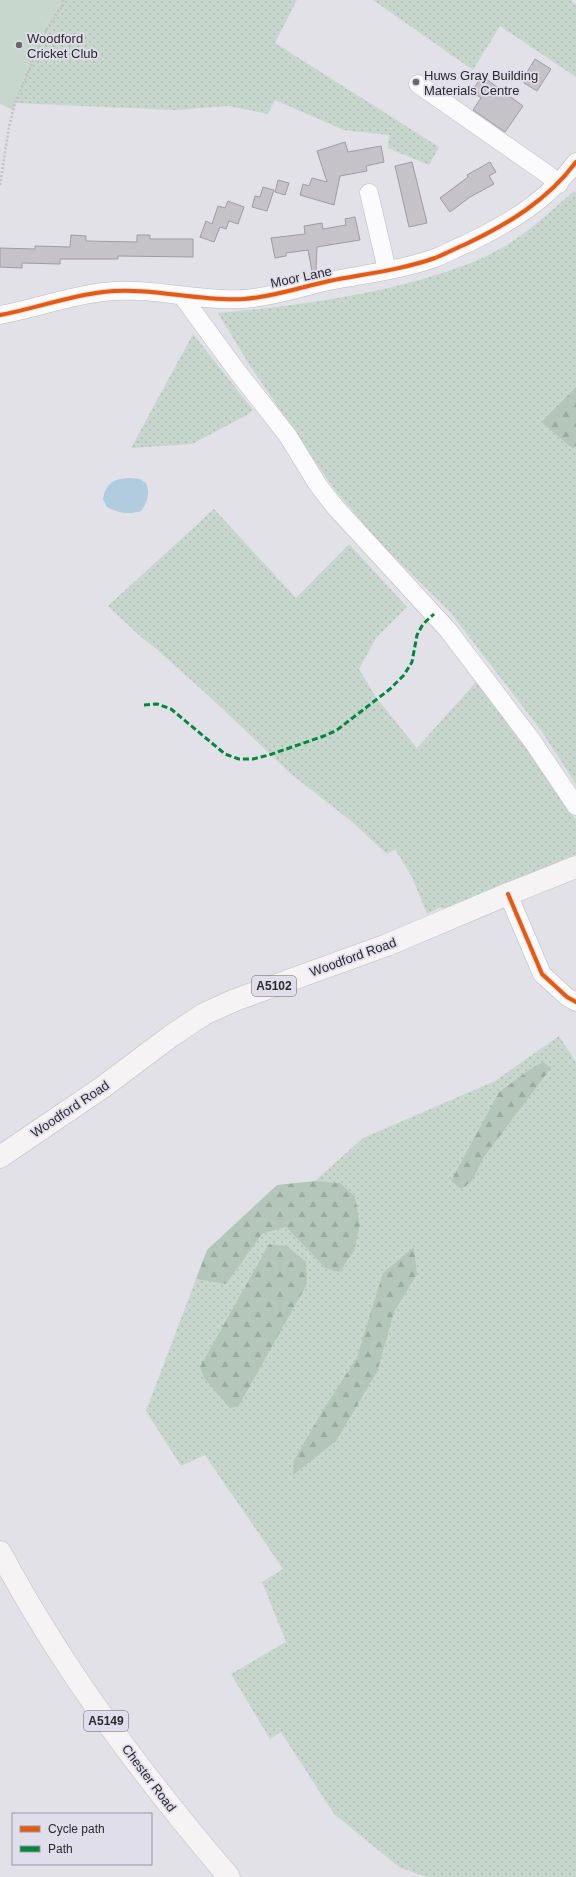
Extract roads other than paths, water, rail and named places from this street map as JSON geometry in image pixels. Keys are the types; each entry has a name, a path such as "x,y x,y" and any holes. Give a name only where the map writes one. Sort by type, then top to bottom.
{"main road":[{"name":"Woodford Road","path":"0,1157 103,1087 171,1036 204,1014 235,1000 387,945 576,867"},
{"name":"Chester Road","path":"0,1552 54,1646 84,1692 167,1803 229,1877"}],"street":[{"path":"418,84 547,174 558,184"},
{"name":"Moor Lane","path":"0,316 102,292 148,291 182,296 245,299 387,270 435,258 494,231 521,213 558,184 576,162"},
{"path":"369,193 387,270"},
{"path":"182,296 237,371 288,436 318,485 336,508 448,630 533,742 576,806"},
{"path":"508,894 542,974 567,997 576,1002"}],"water":[{"path":"119,479 140,479 146,483 148,497 141,511 124,513 107,507 103,499 104,493 109,485"}],"place":[{"name":"Woodford Cricket Club","path":"19,45"},
{"name":"Huws Gray Building Materials Centre","path":"416,82"}]}
